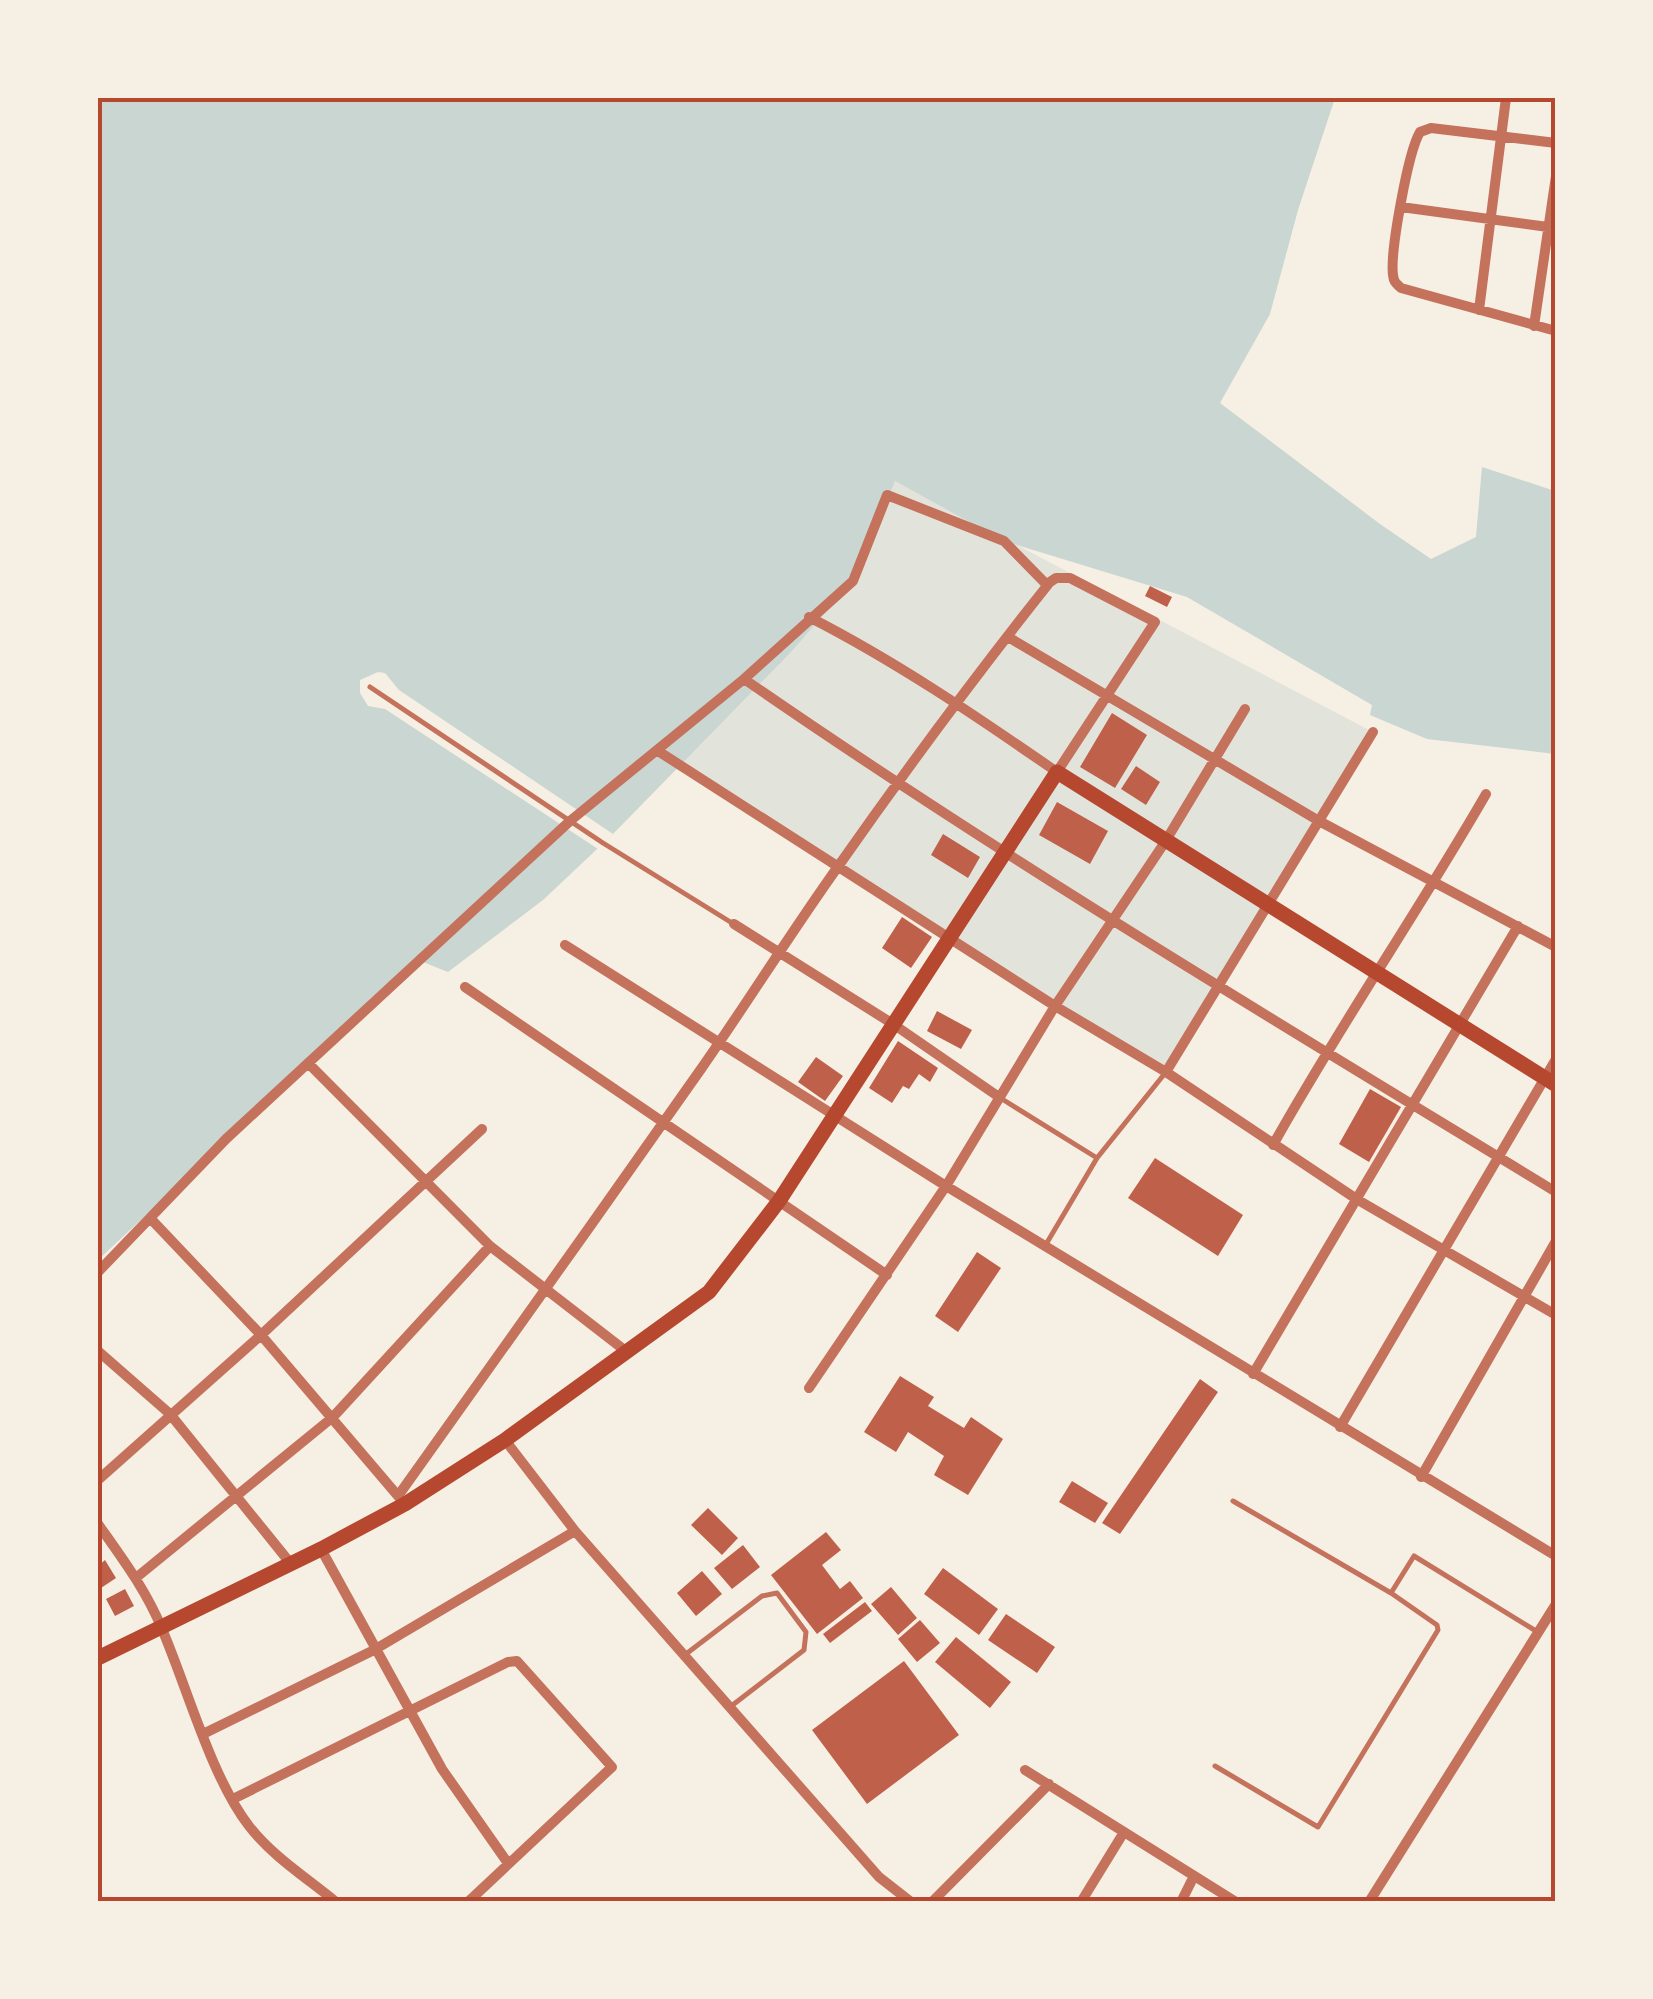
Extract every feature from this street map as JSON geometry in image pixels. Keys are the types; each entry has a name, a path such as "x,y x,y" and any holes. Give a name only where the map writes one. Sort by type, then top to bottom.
{"main road":[{"path":"98,1658 320,1550 505,1440 709,1292 779,1201 1057,772 1550,1082"}],"street":[{"path":"1480,310 1506,98"},
{"path":"1556,143 1431,128 1420,132 1401,208 1393,272 1397,284 1556,331"},
{"path":"1534,326 1556,176"},
{"path":"1401,208 1548,227"},
{"path":"98,1272 226,1139 570,821 744,679 809,616 853,581 887,495 1004,541 1052,581"},
{"path":"150,1218 260,1335 402,1500 839,865 898,786 958,704 1008,637 1052,581 1070,578 1154,622 1057,772 958,704 882,654 809,616"},
{"path":"1008,637 1319,821 1556,948"},
{"path":"744,679 898,786 1111,922 1556,1192"},
{"path":"809,1388 946,1186 1245,709"},
{"path":"1166,1072 1373,732"},
{"path":"658,750 1056,1006 1166,1072 1358,1200 1556,1315"},
{"path":"1273,1145 1324,1054 1434,884 1486,794"},
{"path":"734,924 893,1024 999,1097"},
{"path":"1254,1374 1518,926"},
{"path":"565,945 1044,1247 1556,1556"},
{"path":"465,987 887,1275"},
{"path":"1340,1427 1497,1156 1550,1082 1556,1059"},
{"path":"308,1062 490,1246 626,1352"},
{"path":"98,1480 482,1129"},
{"path":"1422,1477 1556,1241"},
{"path":"137,1578 333,1417 490,1246"},
{"path":"98,1351 170,1414 292,1564"},
{"path":"505,1440 575,1531 879,1877 911,1902"},
{"path":"98,1524 137,1578 161,1626 233,1799 261,1840 336,1902"},
{"path":"203,1734 374,1650 575,1531"},
{"path":"320,1550 448,1780 507,1862"},
{"path":"1369,1902 1556,1604"},
{"path":"233,1799 508,1662 517,1662 612,1767 468,1902"},
{"path":"1025,1770 1236,1902"},
{"path":"932,1902 1049,1784"},
{"path":"1081,1902 1124,1832"},
{"path":"1181,1902 1194,1876"}],"lane":[{"path":"370,686 570,821 734,924"},
{"path":"1044,1247 1097,1158 1166,1072"},
{"path":"999,1097 1097,1158"},
{"path":"1215,1766 1318,1827 1437,1637 1437,1626 1391,1593 1233,1502"},
{"path":"1391,1593 1414,1556 1538,1632"},
{"path":"684,1655 762,1596 777,1593 806,1632 804,1650 730,1707"}],"shaded area":[{"path":"98,98 1335,98 1298,210 1270,314 1220,403 1431,559 1476,537 1482,467 1555,491 1555,754 1427,739 1370,715 1372,705 1187,597 1004,541 895,481 853,581 791,652 613,834 543,900 448,972 418,960 98,1260"},
{"path":"895,481 1373,732 1166,1072 658,751"}],"pier":[{"path":"385,673 399,690 613,834 598,849 385,709 368,706 360,693 360,680"}],"building":[{"path":"1150,586 1172,597 1167,607 1145,596"},
{"path":"1112,713 1147,735 1115,788 1080,767"},
{"path":"1136,766 1160,782 1146,805 1121,789"},
{"path":"1057,802 1108,831 1090,864 1039,835"},
{"path":"943,834 980,857 968,878 931,855"},
{"path":"902,917 932,937 911,968 882,948"},
{"path":"937,1011 972,1030 961,1049 927,1031"},
{"path":"898,1041 938,1068 930,1082 919,1074 909,1089 903,1086 892,1103 869,1088"},
{"path":"816,1057 843,1076 825,1101 798,1082"},
{"path":"1370,1089 1401,1107 1369,1162 1339,1144"},
{"path":"1155,1158 1243,1215 1218,1256 1128,1198"},
{"path":"977,1252 1001,1268 958,1332 935,1316"},
{"path":"900,1376 934,1397 928,1406 964,1428 971,1417 1003,1439 968,1495 934,1475 944,1456 908,1432 896,1452 864,1432"},
{"path":"1200,1379 1218,1392 1120,1534 1102,1523"},
{"path":"1072,1481 1108,1503 1095,1523 1059,1502"},
{"path":"708,1508 738,1538 722,1555 691,1525"},
{"path":"826,1532 841,1550 822,1565 840,1589 850,1581 863,1598 817,1634 771,1575"},
{"path":"743,1545 760,1567 732,1589 714,1568"},
{"path":"105,1560 116,1578 98,1590 98,1566"},
{"path":"943,1568 998,1609 979,1635 924,1594"},
{"path":"702,1571 722,1594 696,1616 677,1593"},
{"path":"891,1587 917,1618 898,1635 871,1604"},
{"path":"125,1589 134,1606 115,1616 106,1599"},
{"path":"865,1602 872,1611 830,1643 823,1634"},
{"path":"1006,1614 1055,1647 1037,1673 988,1640"},
{"path":"920,1620 940,1643 917,1662 898,1639"},
{"path":"956,1637 1011,1682 990,1708 935,1662"},
{"path":"904,1661 959,1735 867,1804 812,1730"}]}
